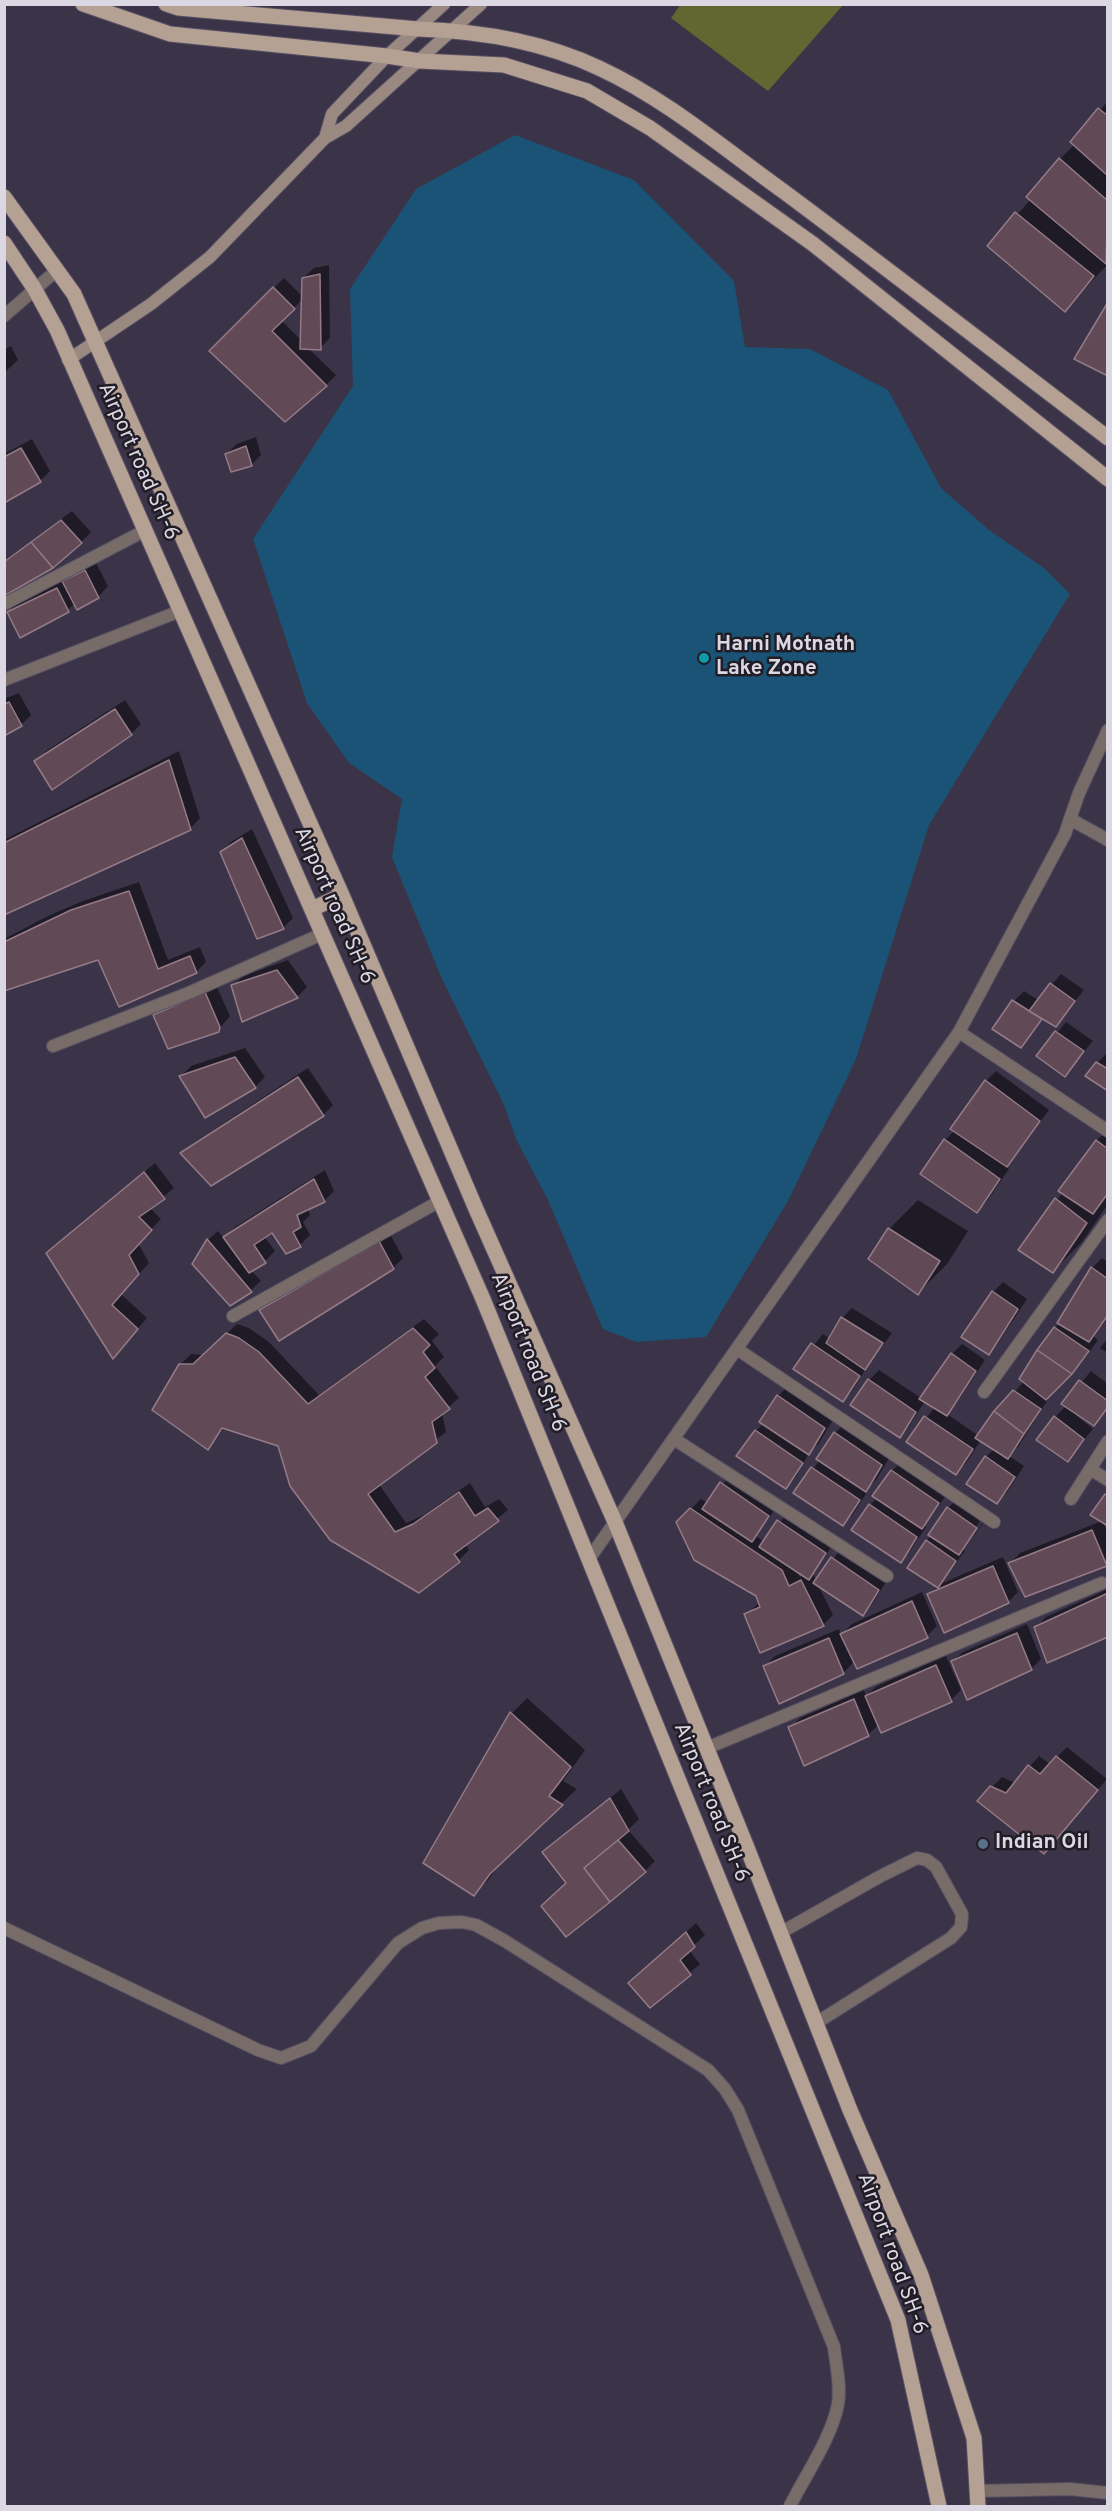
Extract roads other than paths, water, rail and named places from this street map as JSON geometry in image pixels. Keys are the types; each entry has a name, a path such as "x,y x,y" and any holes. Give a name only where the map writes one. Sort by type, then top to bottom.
{"main road":[{"path":"83,4 170,34 420,61 504,65 587,91 650,128 813,244 1107,479"},
{"path":"166,4 418,29 455,30 562,53 634,85 667,106 827,223 1107,438"},
{"path":"325,138 332,114 387,56 444,4"},
{"path":"68,360 151,304 210,257 325,138 346,126 455,30 481,4"},
{"path":"4,197 74,294 342,895 476,1209 615,1522 850,2110 921,2275 974,2438 978,2499"},
{"name":"Airport road SH-6","path":"4,243 34,288 57,330 68,360 483,1299 898,2320 939,2506"},
{"path":"312,909 342,895"}],"street":[{"path":"4,316 56,271"},
{"path":"4,604 144,531"},
{"path":"4,680 180,611"},
{"path":"589,1559 959,1032 1065,834 1079,793 1107,730"},
{"path":"1070,819 1107,840"},
{"path":"53,1046 191,992 322,934"},
{"path":"959,1032 1107,1131"},
{"path":"233,1316 440,1201"},
{"path":"984,1392 1107,1220"},
{"path":"737,1350 994,1522"},
{"path":"674,1439 887,1576"},
{"path":"1071,1499 1107,1440"},
{"path":"1090,1469 1107,1480"},
{"path":"707,1748 1102,1583"},
{"path":"780,1933 916,1858 927,1860 936,1867 962,1914 961,1927 951,1938 816,2023"},
{"path":"4,1928 258,2050 281,2058 311,2046 398,1943 422,1928 439,1923 462,1922 476,1925 506,1941 708,2070 726,2089 738,2110 834,2347 839,2387 838,2405 829,2430 790,2506"},
{"path":"978,2499 1070,2489 1107,2493"}],"water":[{"path":"515,135 634,180 734,281 745,347 810,349 888,390 941,488 989,530 1044,568 1070,594 929,825 856,1059 788,1201 706,1337 636,1342 603,1329 548,1200 516,1139 504,1105 441,977 392,857 402,799 349,763 307,703 253,539 353,386 350,289 416,189"}],"place":[{"name":"Harni Motnath Lake Zone","path":"704,658"},
{"name":"Indian Oil","path":"983,1844"}]}
